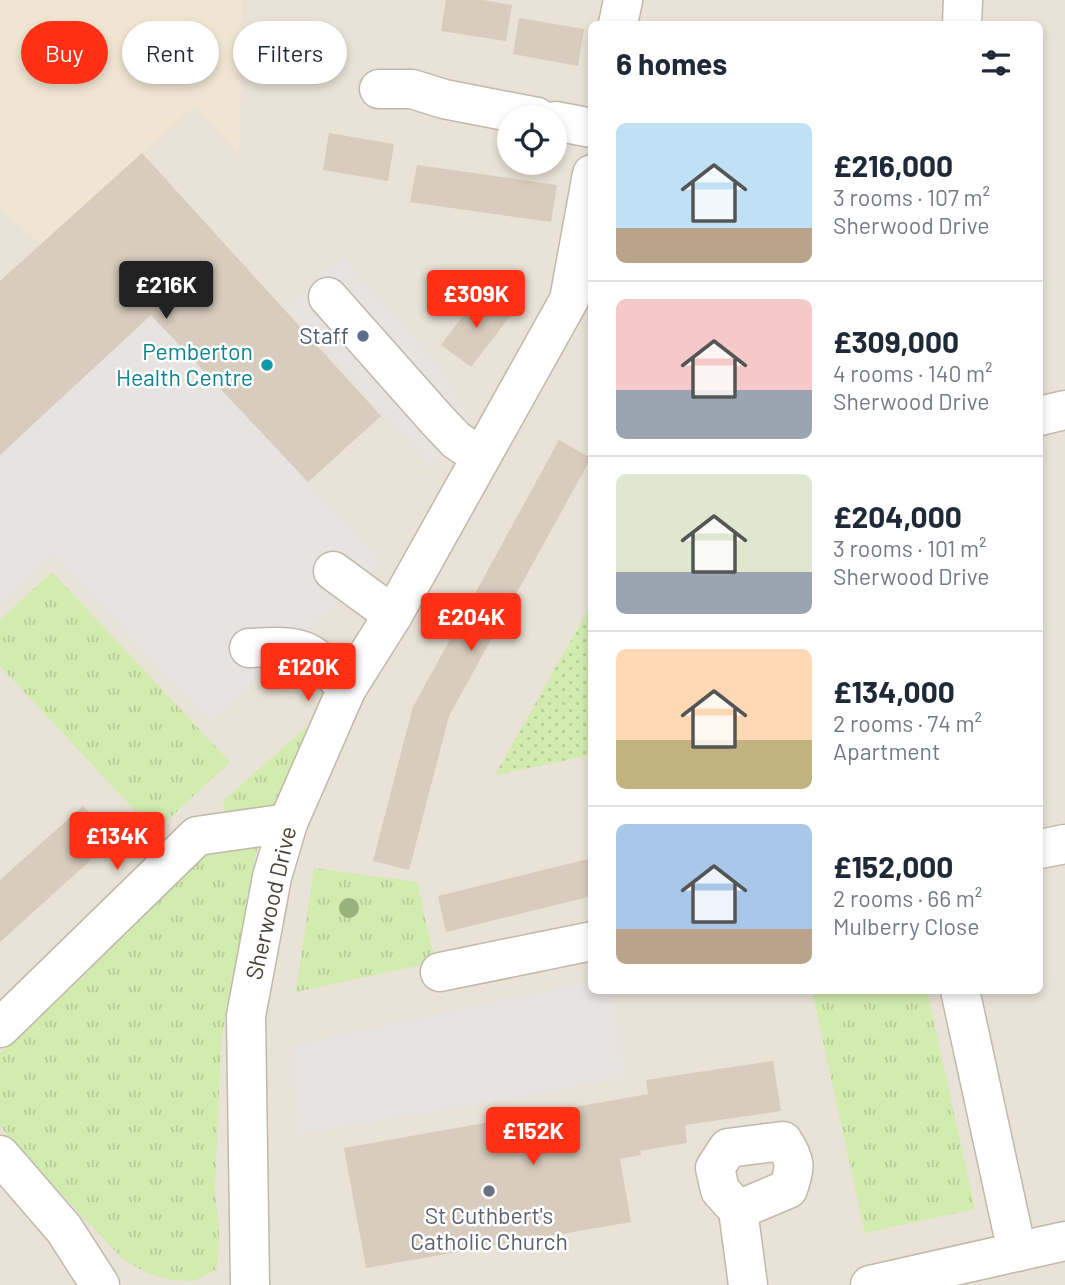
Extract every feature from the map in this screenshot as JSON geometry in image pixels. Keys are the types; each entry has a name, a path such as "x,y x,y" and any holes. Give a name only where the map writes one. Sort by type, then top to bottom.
{"street":[{"path":"619,21 623,0"},
{"path":"962,21 963,0"},
{"path":"379,89 412,89 444,99 497,109"},
{"path":"567,123 588,127"},
{"name":"Sherwood Drive","path":"250,1285 246,1016 272,877 288,823 347,688 393,615 569,300 588,196"},
{"path":"328,297 437,421 456,440 481,457"},
{"path":"1043,415 1065,410"},
{"path":"332,571 393,615"},
{"path":"249,648 301,648 316,656 347,688"},
{"path":"0,1028 197,836 288,823"},
{"path":"1043,848 1065,844"},
{"path":"440,972 588,942"},
{"path":"961,994 1017,1252"},
{"path":"0,1155 64,1229 100,1285"},
{"path":"738,1210 748,1285"},
{"path":"870,1285 1065,1241"}],"shaded area":[{"path":"0,0 1065,0 1065,1285 0,1285"},
{"path":"0,0 242,0 242,21 233,21 233,84 240,84 239,155 195,106 40,244 0,208"},
{"name":"Staff","path":"343,257 441,367 469,423 430,468 285,305"},
{"path":"151,315 382,562 210,723 53,556 0,606 0,455"},
{"path":"588,982 588,994 613,994 626,1078 296,1136 292,1045"}],"green space":[{"path":"52,572 230,762 155,832 0,666 0,620"},
{"path":"588,610 588,756 495,775"},
{"path":"310,724 266,821 223,818 224,800"},
{"path":"258,844 221,1041 215,1190 219,1232 217,1269 194,1281 170,1280 146,1273 123,1259 13,1143 0,1125 0,1053 208,852"},
{"path":"314,868 417,882 435,962 296,992"},
{"path":"813,994 928,994 975,1209 865,1233"}],"building":[{"path":"446,0 483,0 512,5 506,41 441,31"},
{"path":"519,18 584,29 578,66 513,54"},
{"path":"329,133 394,144 388,181 323,170"},
{"name":"Pemberton Health Centre","path":"142,153 381,416 308,482 151,315 0,455 0,281"},
{"path":"417,165 557,185 551,222 410,202"},
{"path":"481,292 511,315 471,367 441,345"},
{"path":"559,440 588,456 588,463 449,716 409,870 373,861 413,707"},
{"path":"83,806 113,840 0,942 0,880"},
{"path":"588,859 588,897 446,932 438,896"},
{"name":"St Cuthbert's Catholic Church","path":"773,1061 781,1111 685,1125 687,1143 640,1151 641,1155 620,1159 631,1222 366,1268 344,1148 648,1094 646,1080"}],"place":[{"name":"Staff","path":"363,336"},
{"name":"Pemberton Health Centre","path":"267,365"},
{"name":"St Cuthbert's Catholic Church","path":"489,1191"}]}
